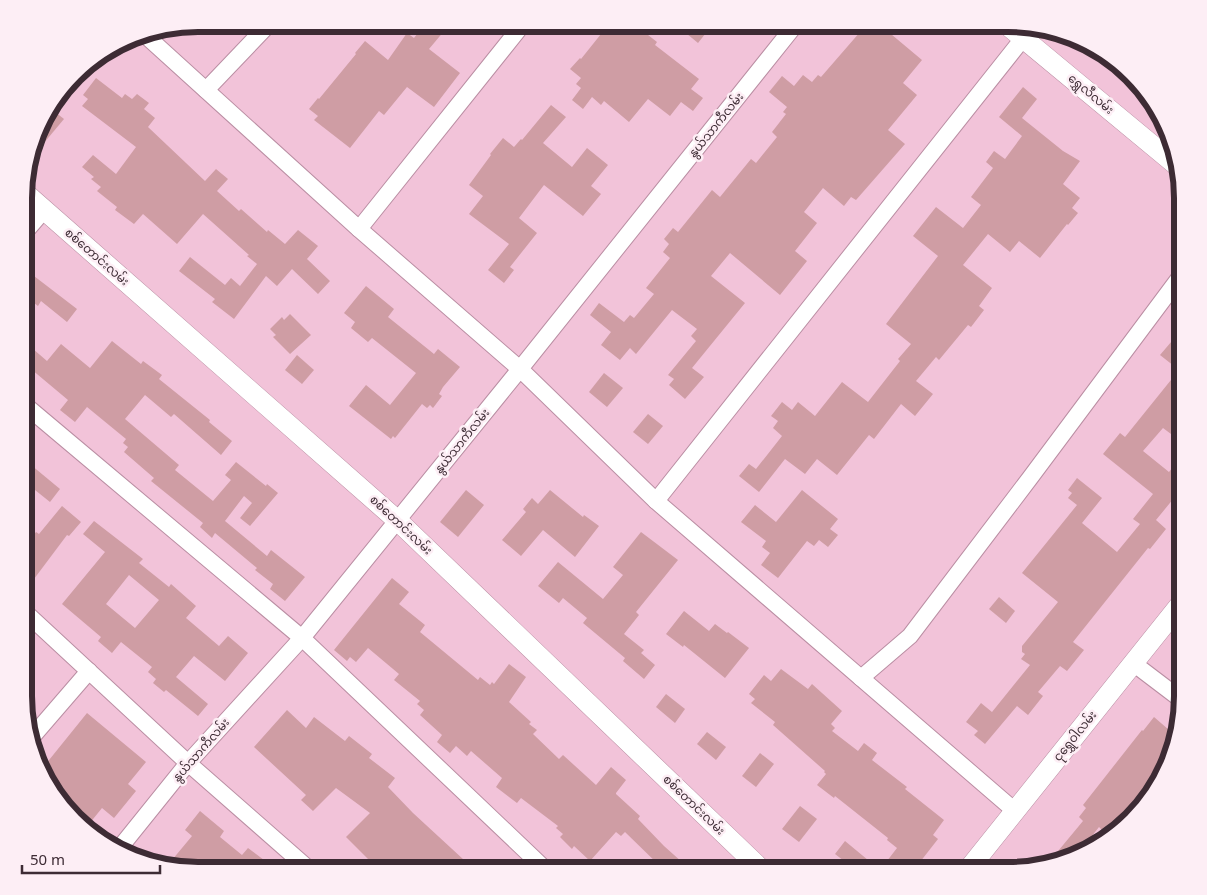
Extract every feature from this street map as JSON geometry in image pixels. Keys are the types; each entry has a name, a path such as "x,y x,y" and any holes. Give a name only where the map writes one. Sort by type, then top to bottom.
{"street":[{"path":"206,90 262,32"},
{"path":"359,228 516,32"},
{"name":"နွယ်သာကီလမ်း","path":"123,844 188,763 302,638 789,33"},
{"path":"656,500 1027,34"},
{"name":"ရွှေလီလမ်း","path":"1030,34 1169,159"},
{"path":"150,40 359,228 520,369 656,500 1015,811"},
{"name":"စစ်တောင်းလမ်း","path":"32,199 398,521 747,862"},
{"path":"32,224 44,210"},
{"path":"861,678 910,636 1174,285"},
{"path":"32,411 302,638 538,862"},
{"name":"ငုရွှေဝါလမ်း","path":"974,862 1174,612"},
{"path":"33,619 188,763 301,862"},
{"path":"1134,663 1174,694"},
{"path":"37,732 89,671"}],"building":[{"path":"419,32 443,32 429,49 460,73 434,107 407,87 384,115 379,111 350,148 314,120 318,116 309,109 365,41 388,60 407,33 414,38"},
{"path":"602,32 645,33 657,42 655,45 699,79 691,89 703,98 693,111 681,102 670,116 648,99 629,122 604,101 601,105 592,97 583,109 572,100 581,88 576,84 581,78 570,69 581,59"},
{"path":"685,33 706,33 698,43"},
{"path":"859,33 890,33 922,60 903,83 917,95 888,130 905,144 856,200 851,197 844,206 823,188 804,212 817,223 795,251 807,261 780,295 730,253 711,276 745,303 692,368 704,377 685,399 669,385 674,379 668,375 696,341 691,336 697,329 672,310 636,354 630,348 620,360 601,345 611,332 590,315 599,303 624,322 630,315 634,318 654,294 646,288 670,258 663,252 669,244 664,239 673,228 678,232 712,190 720,197 751,159 756,163 777,137 772,132 786,114 783,112 787,107 769,92 782,76 794,86 803,75 812,82 818,75 821,77"},
{"path":"96,78 122,98 125,94 132,99 137,94 149,103 144,109 155,118 148,127 205,181 216,169 228,179 217,191 239,211 241,209 267,232 268,230 285,244 298,230 318,246 307,259 330,281 318,294 292,269 277,286 266,276 234,319 212,302 215,299 179,271 190,257 225,285 231,278 240,286 257,264 203,214 177,244 143,214 134,224 115,210 117,207 97,191 101,187 91,179 94,177 82,167 93,155 116,174 136,147 82,106 88,99 83,95"},
{"path":"1023,87 1037,99 1022,118 1063,151 1080,161 1063,184 1080,198 1072,208 1078,213 1040,258 1019,241 1010,252 988,234 963,265 992,288 979,306 984,310 971,327 968,325 939,360 936,357 916,381 933,394 915,416 901,404 874,439 869,435 837,475 817,459 805,474 785,459 759,492 739,476 749,464 756,469 782,436 773,428 778,421 771,416 782,402 792,410 798,402 815,416 842,382 868,402 900,361 898,359 911,344 886,324 938,256 913,236 936,207 963,228 981,205 971,197 993,168 986,162 994,151 1005,159 1022,136 999,117"},
{"path":"551,105 566,117 543,143 572,167 587,148 608,165 591,186 601,194 583,216 544,185 519,218 537,233 510,267 514,270 504,283 488,270 509,244 469,214 483,196 469,185 503,138 514,147"},
{"path":"56,113 64,119 41,146"},
{"path":"34,276 77,309 67,322 41,301 38,306 32,302 32,278"},
{"path":"366,286 394,309 388,317 434,354 438,349 460,367 443,387 439,394 442,396 433,408 430,405 427,408 422,404 395,438 393,436 391,439 349,406 366,385 390,405 416,373 372,338 368,342 351,328 355,322 344,313"},
{"path":"290,314 311,335 290,354 273,337 276,335 270,329 282,317 284,320"},
{"path":"1174,339 1174,366 1160,355"},
{"path":"112,341 141,364 143,361 162,375 159,379 210,420 209,422 232,441 221,455 174,414 171,417 145,395 125,419 179,465 175,470 213,501 231,480 225,475 236,462 278,493 250,526 240,518 252,503 244,496 225,521 267,556 271,550 305,577 285,601 270,589 273,584 255,570 257,568 215,533 212,538 200,527 203,523 151,481 154,478 124,452 128,447 123,443 126,439 87,407 75,422 60,410 68,400 32,370 32,348 47,361 61,344 90,368"},
{"path":"297,355 314,370 302,384 285,370"},
{"path":"604,373 623,388 607,407 589,392"},
{"path":"1174,376 1174,414 1172,417 1174,418 1174,436 1163,428 1143,451 1169,472 1174,466 1174,498 1156,520 1166,529 1150,549 1148,548 1073,642 1084,650 1067,671 1060,666 1038,692 1043,696 1028,715 1017,706 985,744 974,735 978,731 966,722 981,703 992,712 1030,665 1021,659 1025,654 1022,652 1022,646 1058,602 1022,573 1077,505 1068,498 1072,493 1068,490 1077,478 1102,498 1082,523 1117,552 1140,524 1133,519 1153,494 1103,454 1120,433 1125,437"},
{"path":"648,414 663,426 648,444 633,432"},
{"path":"33,466 60,489 50,502 33,488"},
{"path":"466,490 484,505 458,537 440,522"},
{"path":"550,490 583,517 584,515 599,526 575,557 543,530 521,556 502,540 526,512 523,509 532,498 538,504"},
{"path":"802,490 838,519 830,529 838,535 828,547 819,540 814,546 807,541 778,578 761,565 770,553 762,547 766,541 741,522 755,505 776,522"},
{"path":"62,506 81,522 69,536 67,535 34,579 33,536 36,532 39,534"},
{"path":"94,521 143,559 139,563 169,587 171,584 196,606 186,618 219,646 228,636 248,653 225,681 194,656 176,677 208,704 198,716 166,690 164,692 153,683 156,679 148,672 152,667 121,642 112,653 98,641 101,637 62,604 105,552 83,534","holes":["129,575 159,600 135,628 106,604"]},
{"path":"641,532 678,560 636,612 639,615 624,634 644,650 641,653 655,665 644,679 623,661 625,658 583,623 587,618 563,598 559,603 538,586 558,562 603,599 623,575 613,567"},
{"path":"392,578 409,592 399,604 425,625 420,632 478,680 480,677 490,685 492,682 494,684 509,664 526,677 509,702 537,730 533,734 559,759 563,755 596,785 611,767 626,780 616,794 640,816 638,819 682,862 656,862 625,832 621,836 616,832 590,861 574,846 572,849 560,837 563,834 556,828 558,826 521,798 517,803 496,787 502,778 471,751 467,756 456,746 450,753 437,742 442,735 420,715 424,710 417,704 420,701 394,680 399,674 368,648 356,662 350,657 347,661 334,650"},
{"path":"999,597 1015,611 1006,623 989,609"},
{"path":"684,611 709,631 715,624 749,648 725,678 684,645 683,647 666,634"},
{"path":"781,669 808,689 812,684 842,711 831,724 835,728 832,731 858,751 864,743 877,753 872,760 907,787 905,789 944,820 933,835 938,839 920,862 886,862 897,848 887,840 888,838 835,796 834,798 817,785 826,774 825,771 773,725 775,722 751,703 755,699 749,694 764,675 771,681"},
{"path":"666,694 685,709 675,723 656,707"},
{"path":"287,710 306,728 314,717 345,741 349,736 372,754 369,758 395,778 388,787 464,860 462,862 423,862 420,859 417,862 371,862 346,837 370,813 336,788 313,811 301,800 306,795 254,747"},
{"path":"87,713 146,762 128,784 136,791 114,818 102,808 90,822 60,789 47,763"},
{"path":"1154,717 1170,731 1166,750 1147,789 1126,814 1110,828 1104,832 1099,827 1087,843 1054,856 1083,821 1079,817 1086,808 1083,805"},
{"path":"707,732 726,747 716,760 697,744"},
{"path":"760,753 774,764 756,787 742,776"},
{"path":"800,806 817,819 799,842 782,829"},
{"path":"200,811 224,831 220,837 242,855 248,848 264,860 262,862 188,862 172,860 192,836 185,830"},
{"path":"845,841 870,862 845,862 835,854"}]}
